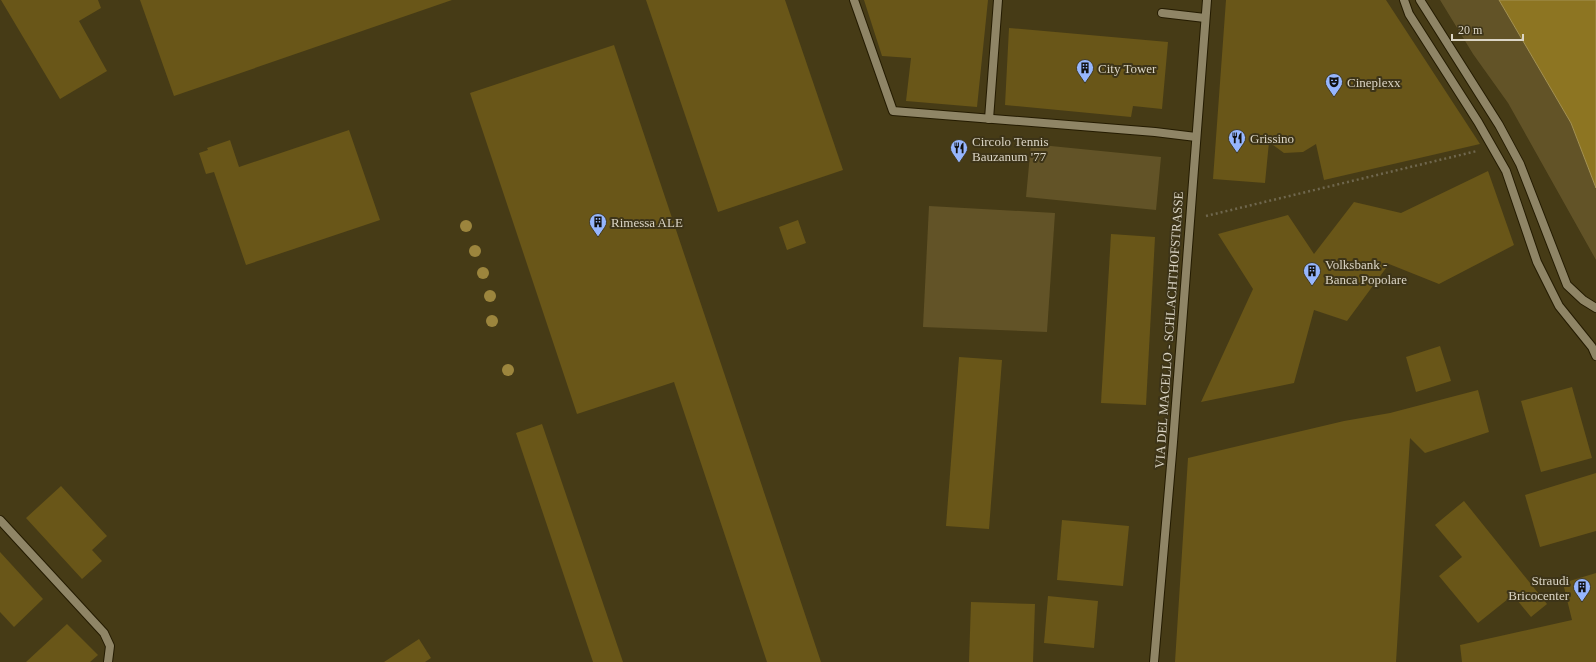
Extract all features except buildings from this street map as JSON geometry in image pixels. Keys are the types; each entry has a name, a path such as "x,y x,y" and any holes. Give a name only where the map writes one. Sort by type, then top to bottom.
{"street":[{"path":"854,0 893,112 1155,132 1196,137"},
{"path":"989,119 998,0"},
{"name":"VIA DEL MACELLO - SCHLACHTHOFSTRASSE","path":"1154,662 1207,0"},
{"path":"1404,0 1409,14 1493,147 1506,171 1538,262 1559,306 1592,347 1596,356"},
{"path":"1420,0 1499,125 1520,164 1567,285 1583,300 1596,308"},
{"path":"1162,13 1205,18"},
{"path":"0,520 104,633 110,646 108,662"}],"path":[{"path":"1190,219 1493,147"}],"shaded area":[{"path":"0,0 1440,0 1473,54 1508,103 1596,260 1596,662 0,662"},
{"path":"1440,0 1499,0 1571,123 1596,188 1596,260 1508,103 1473,54"},
{"path":"1499,0 1596,0 1596,188 1571,123"},
{"path":"1031,144 1161,157 1156,210 1026,197"},
{"path":"929,206 1055,213 1047,332 923,327"}],"place":[{"name":"City Tower","path":"1085,83"},
{"name":"Cineplexx","path":"1334,97"},
{"name":"Grissino","path":"1237,153"},
{"name":"Circolo Tennis Bauzanum '77","path":"959,163"},
{"name":"Rimessa ALE","path":"598,237"},
{"name":"Volksbank - Banca Popolare","path":"1312,286"},
{"name":"Straudi Bricocenter","path":"1582,602"}]}
